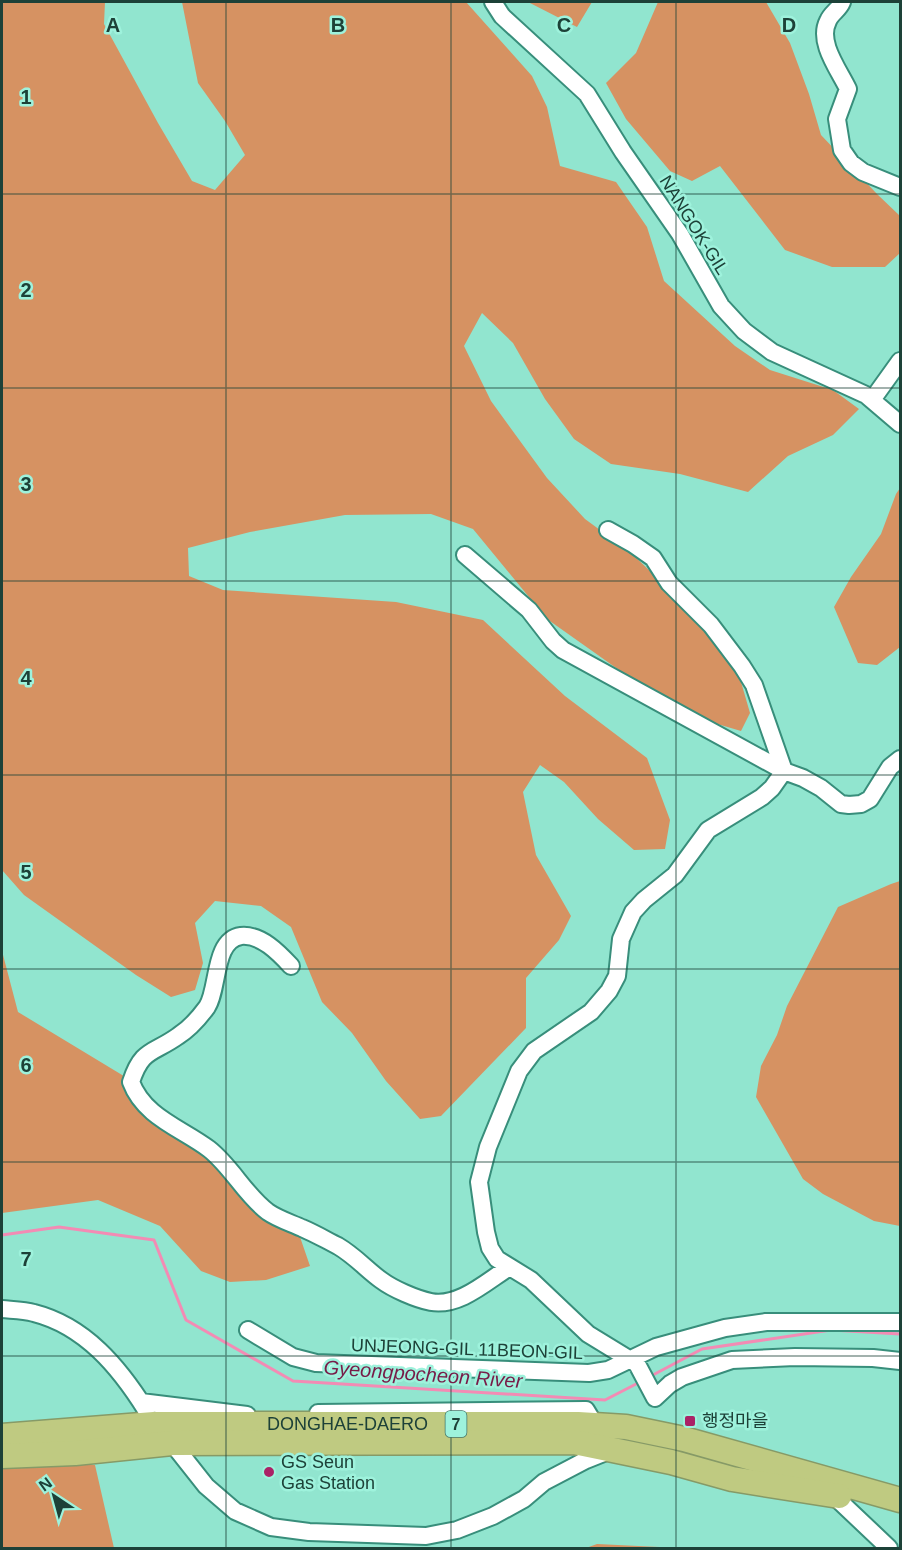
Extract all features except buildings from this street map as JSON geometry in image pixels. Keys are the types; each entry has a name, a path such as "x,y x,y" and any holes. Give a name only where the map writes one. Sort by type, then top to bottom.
{"highway":[{"name":"DONGHAE-DAERO","path":"2,1436 154,1424 595,1425 626,1427 684,1439 900,1500"},
{"name":"DONGHAE-DAERO","path":"2,1456 75,1453 172,1443 574,1442 671,1462 732,1479 832,1494 900,1513"}],"street":[{"name":"NANGOK-GIL","path":"493,2 502,16 587,94 623,152 680,234 721,306 744,331 772,352 866,395 900,424"},
{"path":"842,2 839,9 828,20 825,34 827,46 848,89 837,119 842,150 851,163 863,172 900,187"},
{"path":"872,400 900,361"},
{"path":"608,530 653,558 669,584 711,625 742,666 754,685 784,771"},
{"path":"465,555 529,610 562,650 784,771 803,778 821,788 841,804 849,806 861,804 870,799 890,767 900,759"},
{"path":"784,771 772,788 762,797 708,830 675,875 633,912 621,939 617,976 605,997 591,1012 534,1051 519,1071 488,1147 479,1182 482,1209 490,1248 497,1259 508,1268 523,1273 588,1334 633,1361 657,1396 682,1377 732,1360 795,1357 873,1358 900,1362"},
{"path":"291,966 273,948 254,938 240,936 231,941 220,958 215,987 209,1004 178,1037 145,1055 140,1061 131,1082 136,1095 154,1114 209,1149 271,1215 314,1233 356,1257 391,1288 429,1302 454,1301 508,1268"},
{"path":"2,1309 33,1313 63,1324 94,1344 122,1375 154,1424"},
{"name":"UNJEONG-GIL 11BEON-GIL","path":"248,1330 293,1357 316,1363 589,1373 608,1370 633,1361 656,1347 725,1328 766,1322 900,1322"},
{"path":"141,1402 247,1414 586,1410 595,1425"},
{"path":"172,1443 206,1486 236,1511 271,1527 309,1533 426,1536 457,1530 493,1516 524,1499 544,1482 611,1450"},
{"path":"832,1494 889,1548"}],"shaded area":[{"path":"2,2 105,2 104,24 158,123 192,181 215,190 245,155 225,121 198,83 182,2 466,2 532,76 547,107 560,166 616,182 647,227 664,281 735,346 770,370 833,390 859,409 833,435 788,456 748,492 680,474 611,464 574,439 545,399 513,343 482,313 464,346 491,401 547,478 585,519 630,552 713,631 737,668 750,713 741,731 687,715 636,682 547,619 473,529 431,514 345,515 250,532 188,548 189,576 223,590 396,602 483,620 565,696 647,758 670,820 665,849 634,850 598,819 564,782 540,765 523,792 536,855 571,916 559,940 526,978 526,1028 441,1116 420,1119 386,1081 352,1033 322,1002 291,927 261,906 215,901 195,923 203,963 195,990 171,997 136,975 24,895 2,870"},
{"path":"528,2 592,2 577,27"},
{"path":"658,2 766,2 790,43 821,135 900,216 900,253 885,267 832,267 785,250 720,166 692,181 670,171 626,119 606,83 636,53"},
{"path":"900,488 900,647 877,665 858,663 834,607 851,577 881,534"},
{"path":"900,881 900,1226 874,1221 823,1194 803,1179 756,1097 761,1066 777,1035 787,1006 838,907"},
{"path":"2,951 18,1012 137,1084 178,1133 224,1168 259,1205 300,1237 310,1266 266,1280 230,1282 201,1271 160,1226 98,1200 2,1213"},
{"path":"2,1465 95,1465 114,1548 2,1548"},
{"path":"597,1544 680,1548 586,1548"}],"waterway":[{"name":"Gyeongpocheon River","path":"2,1235 59,1227 154,1240 186,1320 293,1381 605,1400 640,1382"},
{"name":"Gyeongpocheon River","path":"651,1376 702,1349 831,1330 900,1334"}],"place":[{"name":"행정마을","path":"690,1421"},
{"name":"GS Seun Gas Station","path":"269,1472"}]}
